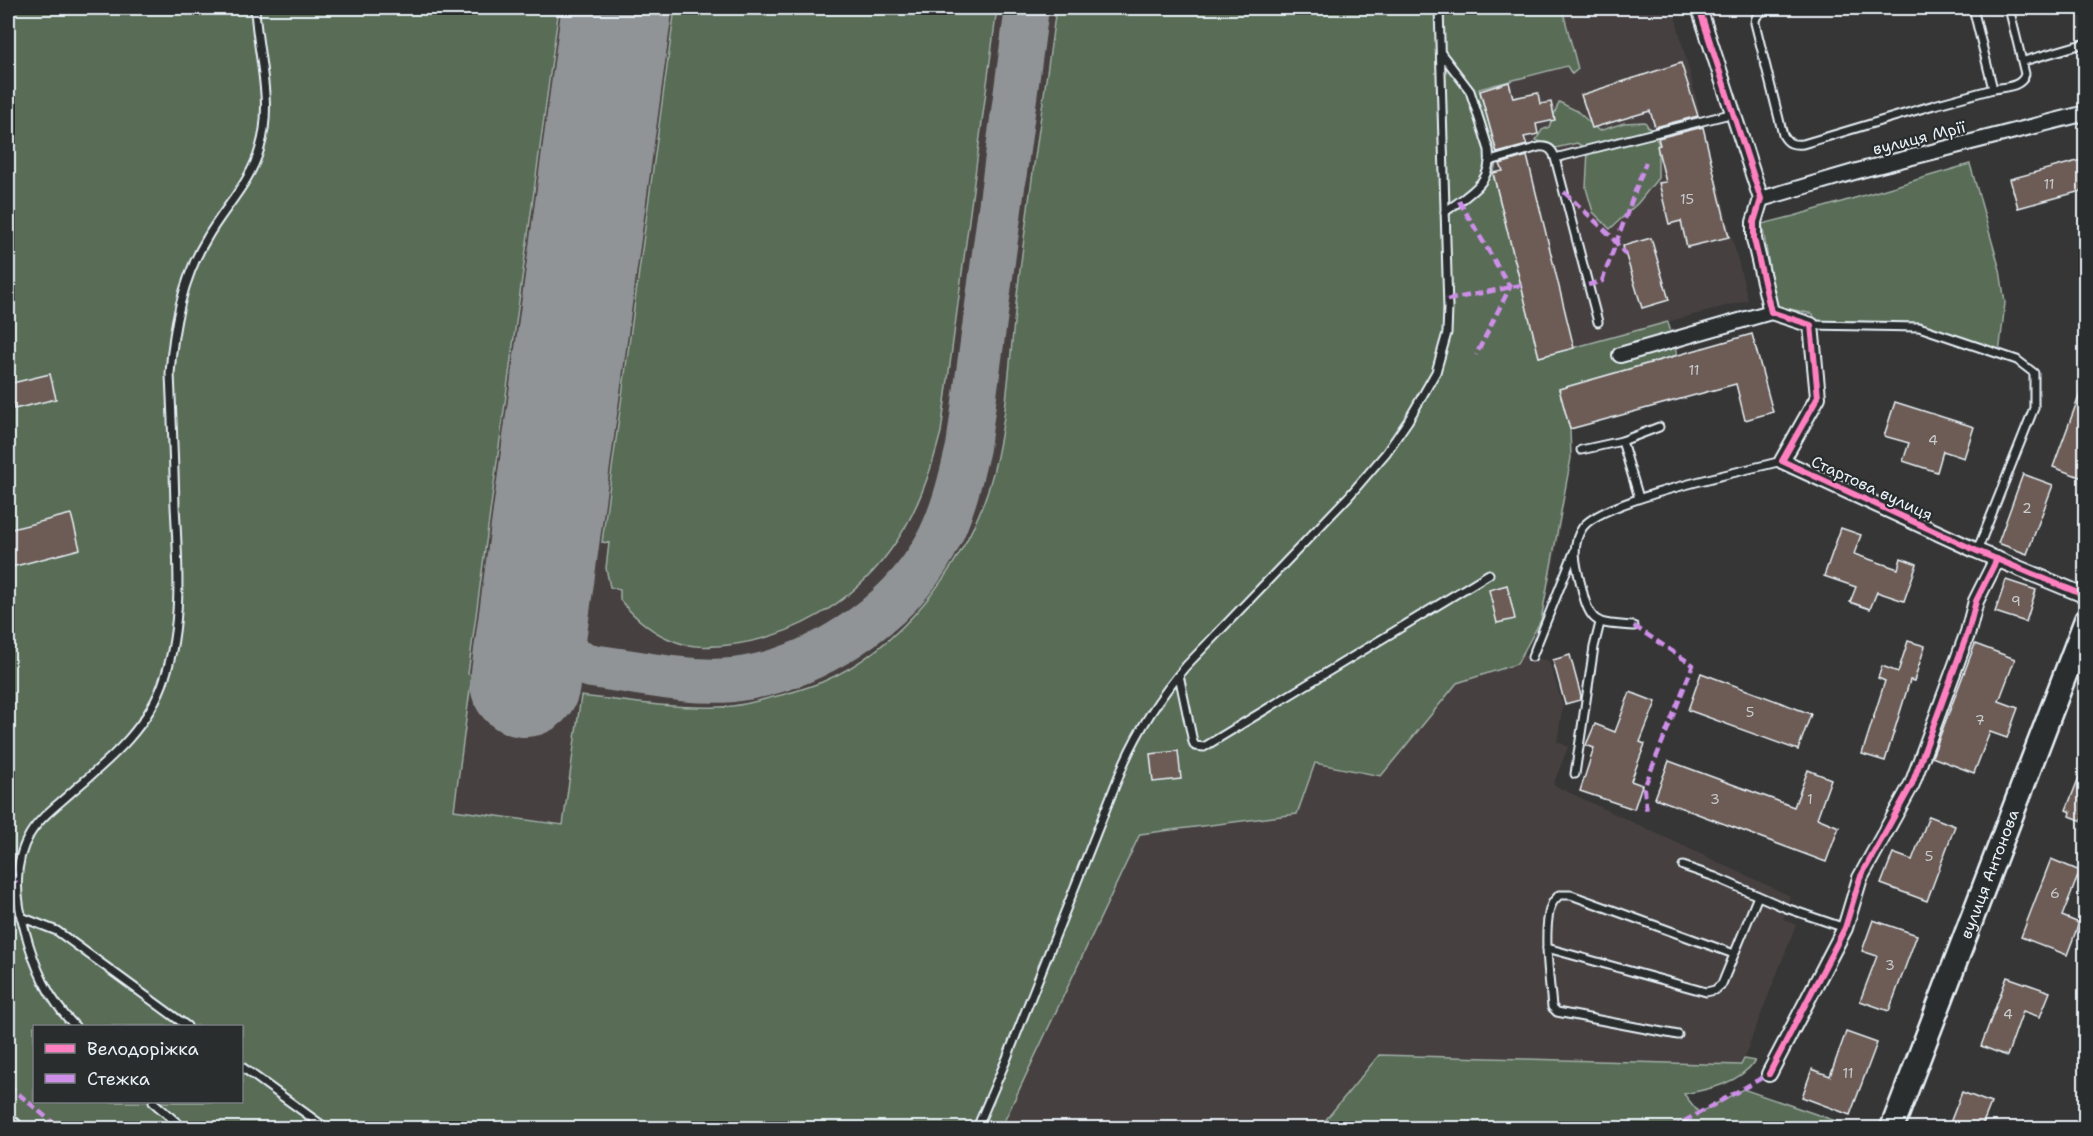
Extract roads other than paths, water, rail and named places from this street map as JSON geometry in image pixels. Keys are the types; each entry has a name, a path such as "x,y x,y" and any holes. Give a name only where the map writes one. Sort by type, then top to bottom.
{"main road":[{"name":"вулиця Антонова","path":"1892,1128 2085,620"}],"street":[{"path":"1699,8 1761,200 1754,222 1754,239 1771,312"},
{"name":"вулиця Мрії","path":"1761,200 1862,170 2085,113"},
{"path":"1620,355 1771,312 1811,325 1818,397 1782,461"},
{"name":"Стартова вулиця","path":"1782,461 1977,551 2085,596"},
{"path":"1769,1074 1845,928 1860,878 1912,784 1968,632 1976,601 1997,559"}],"lane":[{"path":"74,1025 62,1012 41,980 17,902 16,883 30,834 55,807 107,762 138,729 159,694 171,658 175,630 177,543 171,355 179,314 196,259 206,239 244,183 261,147 266,109 255,8"},
{"path":"977,1128 1124,763 1156,705 1179,675 1349,496 1386,453 1436,372 1447,333 1448,308 1439,8"},
{"path":"1776,8 1760,12 1755,18 1755,23 1784,135 1787,141 1794,145 2019,83 2024,79 2024,61 2009,8"},
{"path":"1973,8 1993,89"},
{"path":"2024,61 2085,43"},
{"path":"1441,53 1470,91 1489,150 1490,160 1487,174 1479,186 1444,212"},
{"path":"1556,158 1734,114"},
{"path":"1490,160 1545,147 1551,150 1556,158 1598,322"},
{"path":"1811,325 1919,327 2017,360 2034,373 2034,408 1977,551"},
{"path":"1581,450 1622,441 1659,427"},
{"path":"1622,441 1639,498"},
{"path":"1532,657 1582,528 1594,517 1639,498 1782,461"},
{"path":"1574,552 1584,601 1593,618 1600,623 1634,626"},
{"path":"1179,675 1192,742 1195,746 1204,747 1489,574"},
{"path":"1575,774 1594,647 1600,623"},
{"path":"1683,866 1786,908 1845,928"},
{"path":"1678,1035 1557,1012 1552,1007 1547,948 1552,902 1559,896 1570,895 1734,954"},
{"path":"1547,948 1706,992 1715,990 1722,984 1758,896"},
{"path":"21,917 57,931 186,1025"},
{"path":"243,1068 326,1128"},
{"path":"155,1103 183,1128"}]}
